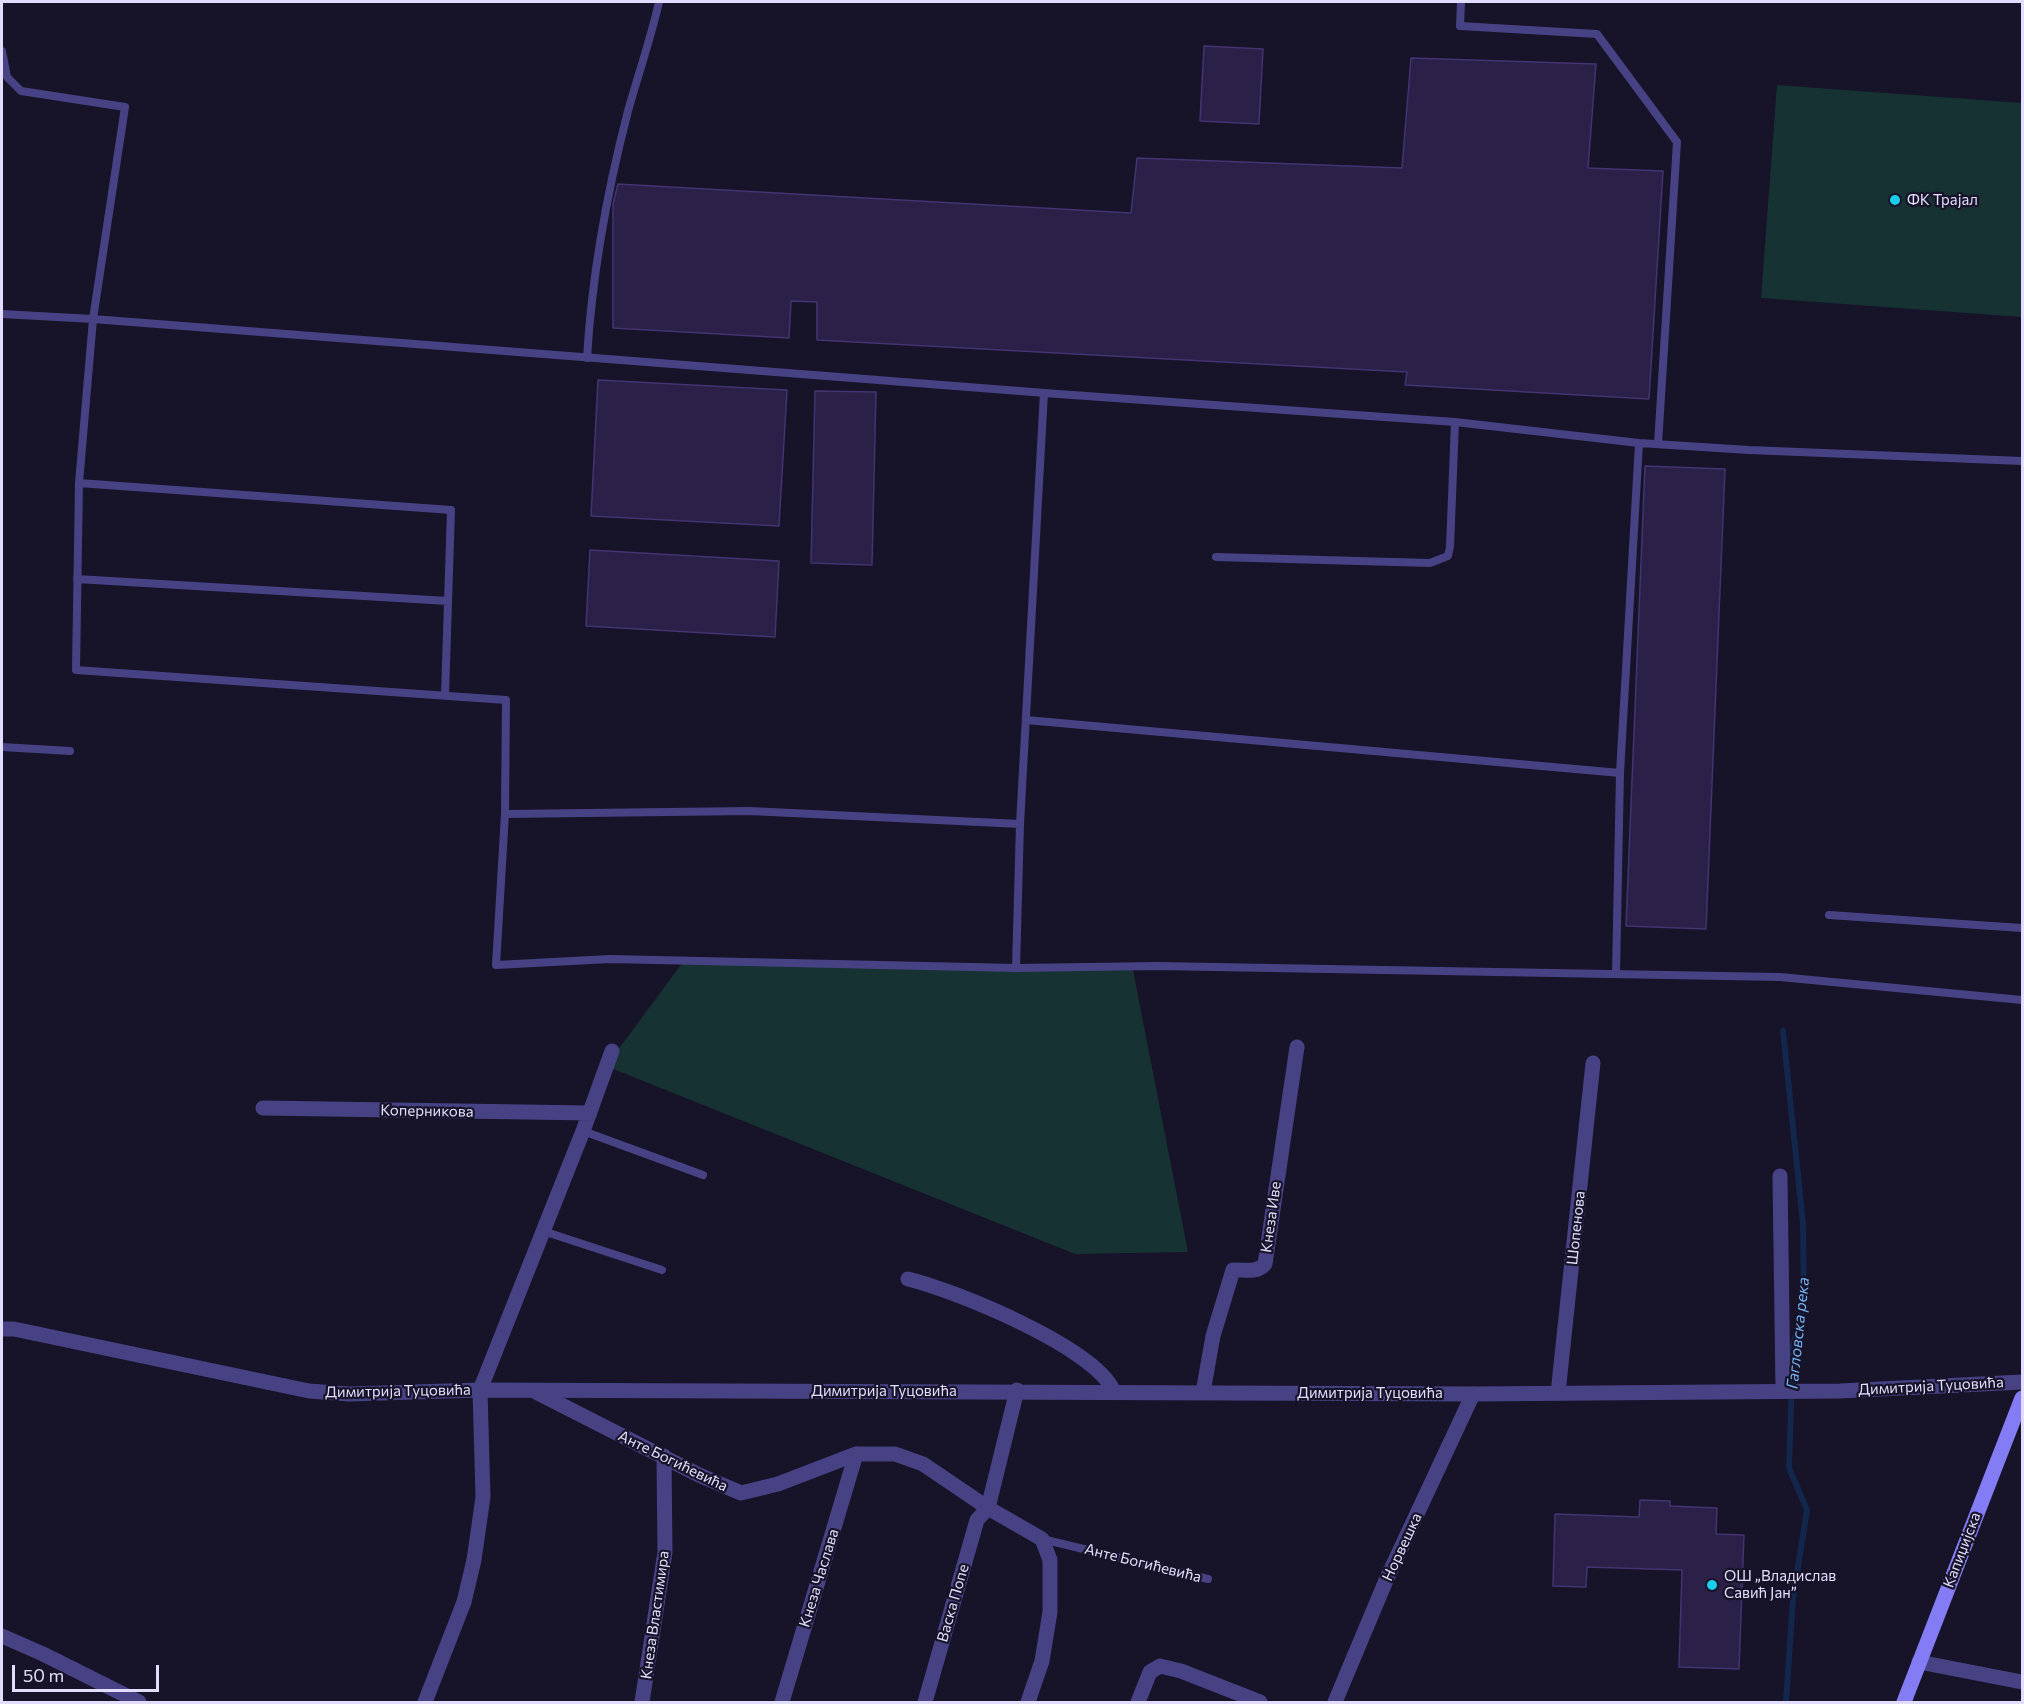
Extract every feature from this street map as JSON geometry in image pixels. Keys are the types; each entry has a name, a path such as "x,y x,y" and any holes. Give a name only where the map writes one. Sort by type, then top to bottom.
{"main road":[{"name":"Капиџијска","path":"1904,1702 2022,1398"}],"street":[{"name":"Кнеза Иве","path":"1203,1392 1213,1336 1233,1270 1261,1269 1265,1264 1297,1047"},
{"path":"425,1702 458,1621 474,1560 483,1497 480,1390 584,1131 612,1051"},
{"name":"Шопенова","path":"1558,1393 1593,1063"},
{"name":"Коперникова","path":"263,1108 590,1113"},
{"path":"1779,1391 1780,1176"},
{"path":"908,1279 958,1294 1040,1334 1098,1368 1114,1392"},
{"name":"Димитрија Туцовића","path":"2,1329 14,1329 309,1391 349,1394 480,1390 1017,1390 1473,1394 1840,1391 2022,1382"},
{"name":"Васка Попе","path":"925,1702 977,1520 988,1508 1017,1390"},
{"name":"Анте Богићевића","path":"534,1391 699,1475 741,1493 778,1484 856,1454 880,1452 909,1458 923,1464 988,1508 1042,1539"},
{"name":"Норвешка","path":"1335,1702 1387,1578 1473,1394"},
{"name":"Кнеза Часлава","path":"782,1702 856,1454"},
{"name":"Кнеза Властимира","path":"642,1702 665,1552 664,1456"},
{"path":"1028,1702 1042,1660 1050,1612 1050,1560 1042,1539"},
{"path":"2,1636 136,1702"},
{"path":"1919,1662 2022,1682"},
{"path":"1138,1702 1150,1672 1160,1666 1181,1671 1260,1702"}],"lane":[{"path":"586,358 591,289 606,210 627,115 659,2"},
{"path":"1461,2 1460,26 1597,34 1677,142 1658,444"},
{"path":"2,51 7,77 21,91 125,107 93,319 79,483 76,670 506,700 505,814 496,965 610,959 1016,968 1158,966 1780,977 2022,1000"},
{"path":"2,314 1455,422 1639,443 2022,460"},
{"path":"1016,968 1020,824 1044,393"},
{"path":"1216,557 1400,562 1442,560 1448,556 1450,547 1455,422"},
{"path":"1616,974 1620,773 1639,443"},
{"path":"79,483 452,510 445,695"},
{"path":"77,579 448,601"},
{"path":"1026,720 1620,773"},
{"path":"2,747 70,751"},
{"path":"505,814 750,811 1020,824"},
{"path":"1828,915 2022,928"},
{"path":"584,1131 703,1175"},
{"path":"543,1231 662,1270"},
{"name":"Анте Богићевића","path":"1042,1539 1208,1579"}],"green space":[{"name":"ФК Трајал","path":"1777,85 2022,103 2022,317 1761,298"},
{"path":"683,962 1133,970 1188,1252 1075,1254 606,1066"}],"building":[{"path":"1204,46 1263,49 1259,124 1200,121"},
{"path":"1411,58 1596,64 1588,168 1663,171 1649,399 1405,385 1407,372 817,340 817,302 791,301 789,338 613,328 613,204 618,184 1131,213 1137,158 1402,168"},
{"path":"598,380 787,390 779,526 591,516"},
{"path":"815,391 876,392 872,565 811,563"},
{"path":"1645,466 1725,469 1706,929 1626,926"},
{"path":"590,550 779,561 775,637 586,626"},
{"name":"ОШ „Владислав Савић Јан”","path":"1640,1500 1670,1501 1670,1506 1717,1508 1716,1534 1744,1535 1739,1669 1679,1667 1682,1570 1587,1567 1586,1587 1553,1586 1555,1514 1639,1517"}],"waterway":[{"name":"Гагловска река","path":"1783,1031 1803,1224 1804,1302 1793,1346 1789,1468 1807,1510 1793,1598 1786,1702"}],"place":[{"name":"ФК Трајал","path":"1895,200"},
{"name":"ОШ „Владислав Савић Јан”","path":"1712,1585"}]}
